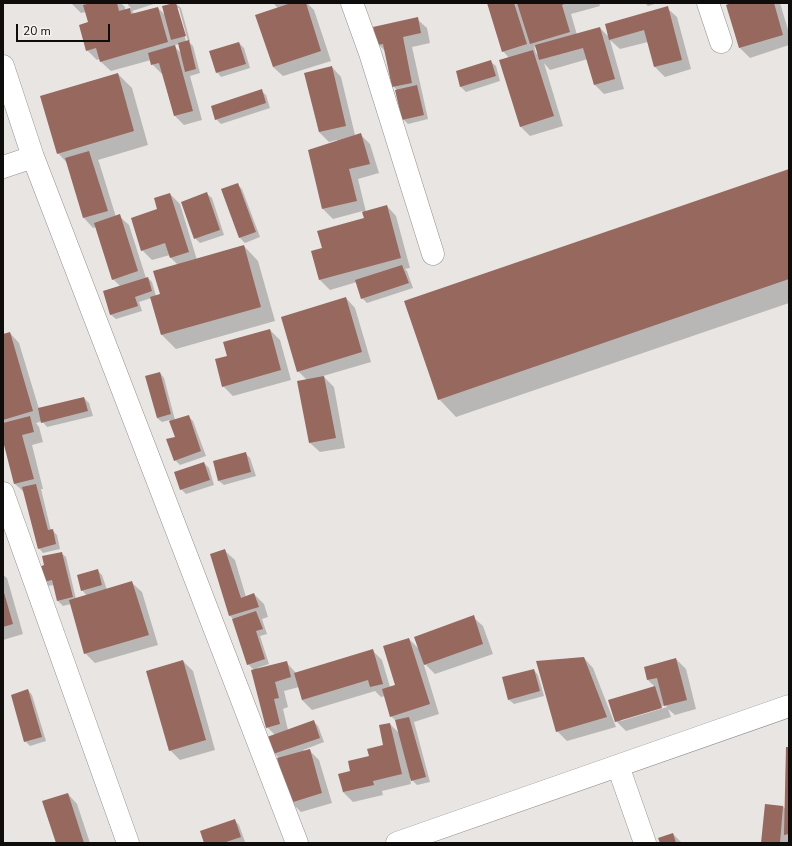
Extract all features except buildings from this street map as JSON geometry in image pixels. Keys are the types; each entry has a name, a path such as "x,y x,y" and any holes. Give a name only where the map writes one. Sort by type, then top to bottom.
{"street":[{"path":"352,3 370,53 433,254"},
{"path":"708,3 721,42"},
{"path":"3,66 33,157 297,843"},
{"path":"3,167 33,157"},
{"path":"3,493 128,843"},
{"path":"397,843 789,706"},
{"path":"618,766 645,843"}]}
